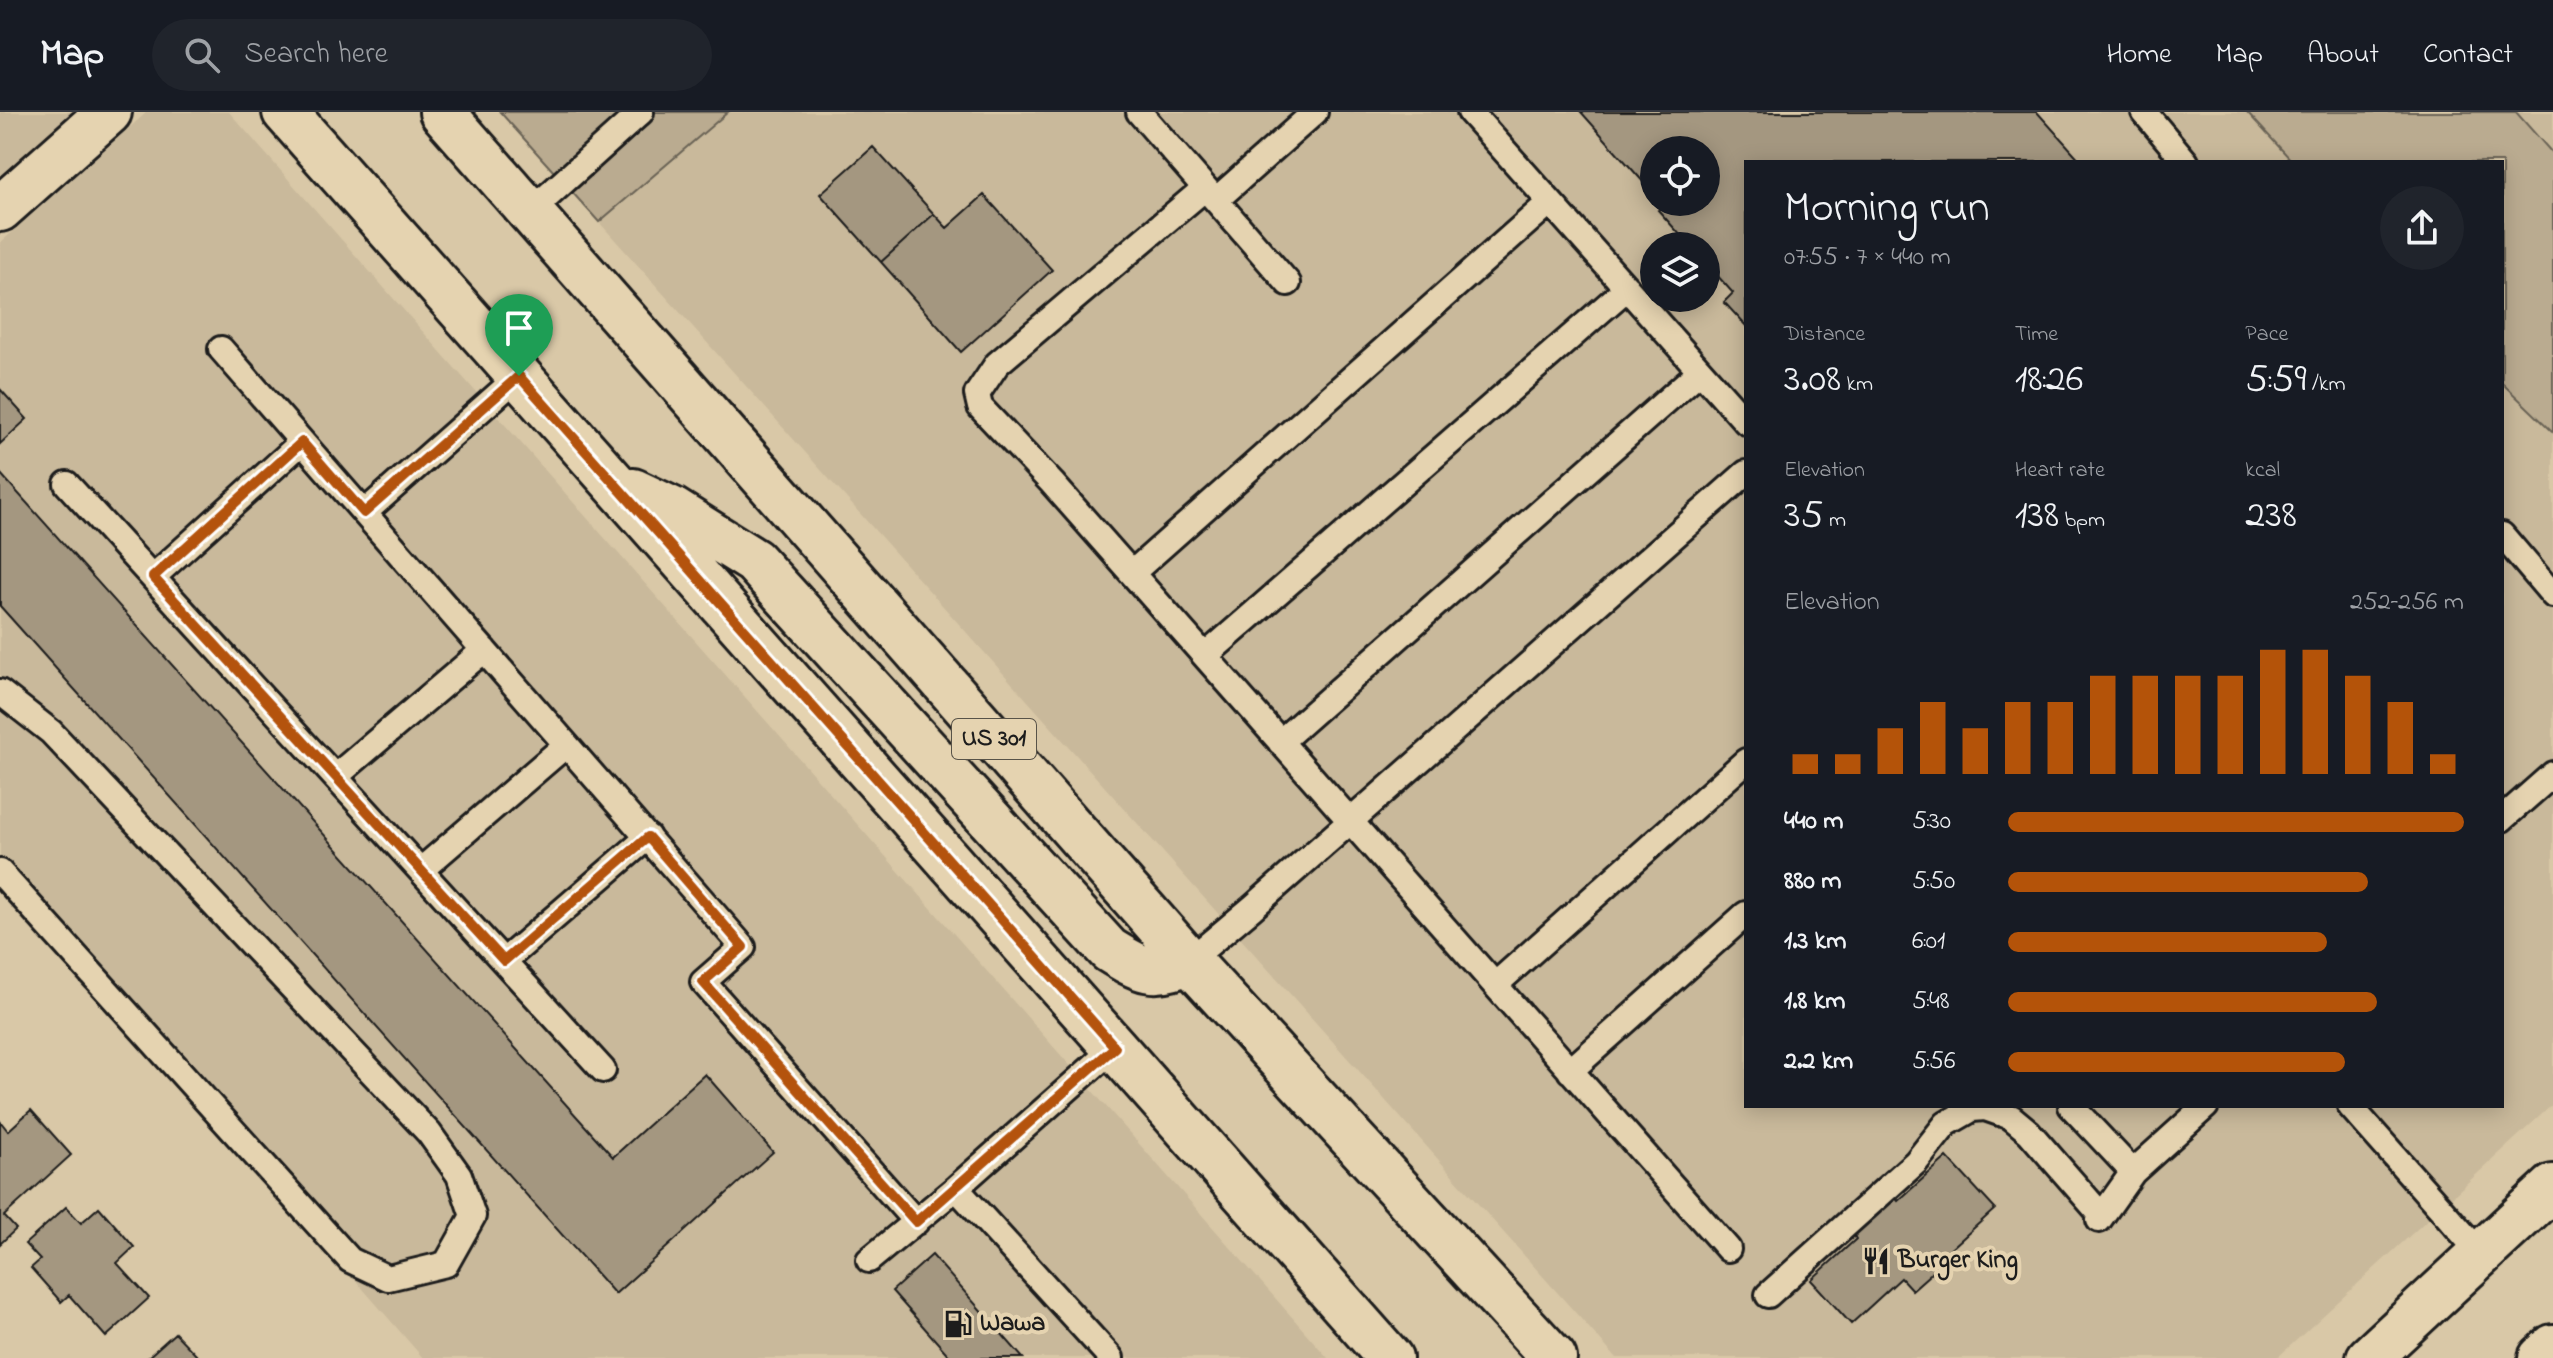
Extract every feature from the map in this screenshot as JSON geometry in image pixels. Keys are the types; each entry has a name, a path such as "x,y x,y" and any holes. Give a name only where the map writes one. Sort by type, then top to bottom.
{"main road":[{"path":"0,209 109,112"},
{"path":"285,112 1390,1358"},
{"name":"US 301","path":"442,112 1189,961 1554,1358"},
{"path":"612,482 671,509 754,561 1109,950 1132,965 1151,972 1168,971 1189,961"},
{"path":"2369,1358 2553,1187"},
{"path":"2541,1358 2553,1347"}],"lane":[{"path":"530,212 641,112"},
{"path":"1139,112 1288,283"},
{"path":"1315,112 997,364 977,394 980,407 1132,573 1728,1249"},
{"path":"1470,112 1744,420"},
{"path":"2144,112 2184,160"},
{"path":"1132,573 1550,202"},
{"path":"1205,656 1627,288"},
{"path":"221,349 743,947 703,982 916,1222"},
{"path":"1280,742 1700,371"},
{"path":"364,513 519,376"},
{"path":"153,577 302,442"},
{"path":"1189,961 1744,475"},
{"path":"67,484 603,1070"},
{"path":"2504,537 2553,595"},
{"path":"336,776 484,650"},
{"path":"0,692 51,732 429,1133 459,1175 473,1216 446,1264 388,1278 350,1260 0,872"},
{"path":"421,870 566,745"},
{"path":"1495,985 1744,763"},
{"path":"2504,817 2553,774"},
{"path":"504,961 648,837"},
{"path":"1570,1071 1744,916"},
{"path":"869,1260 956,1188 1115,1047"},
{"path":"2073,1108 2133,1172"},
{"path":"1768,1295 1916,1162 1946,1124 1972,1109 1998,1111 2020,1124 2101,1218 2133,1172 2204,1108"},
{"path":"2352,1108 2480,1253"},
{"path":"956,1188 1111,1358"}],"shaded area":[{"path":"0,112 71,112 0,175"},
{"path":"147,112 229,112 1328,1358 423,1358 0,871 0,243"},
{"path":"500,112 728,112 599,222"},
{"path":"728,112 2247,112 2291,160 1744,160 1744,1108 2504,1108 2504,385 2553,432 2553,1104 2277,1358 1616,1358 599,222"},
{"path":"2247,112 2516,112 2553,154 2553,432 2504,385 2504,160 2291,160"},
{"path":"2516,112 2553,112 2553,154"}],"building":[{"path":"1581,112 2037,112 2080,160 1744,160 1744,324 1724,302 1733,293 1720,279 1720,232 1678,232 1663,216 1720,216 1720,136 1640,136 1640,178"},
{"path":"873,147 934,214 881,262 820,194"},
{"path":"984,195 1052,270 961,352 881,262 934,214 947,228"},
{"path":"0,389 27,419 0,444"},
{"path":"0,473 613,1157 705,1074 773,1152 615,1294 0,606"},
{"path":"31,1110 71,1155 4,1216 16,1229 0,1244 0,1121 8,1131"},
{"path":"1947,1157 1995,1209 1943,1256 1946,1260 1912,1290 1901,1278 1851,1324 1811,1280 1856,1239 1852,1233 1893,1195 1898,1201"},
{"path":"66,1207 81,1223 99,1207 134,1247 117,1263 149,1298 106,1337 69,1295 61,1302 31,1268 40,1260 25,1244"},
{"name":"Wawa","path":"932,1255 1023,1358 951,1358 892,1291"},
{"path":"175,1333 199,1358 147,1358"}],"place":[{"name":"Burger King","path":"1876,1261"},
{"name":"Wawa","path":"958,1324"}],"route":[{"path":"519,376 1115,1047 916,1222 703,982 743,947 648,837 504,961 153,577 302,442 364,513 519,376"}]}
